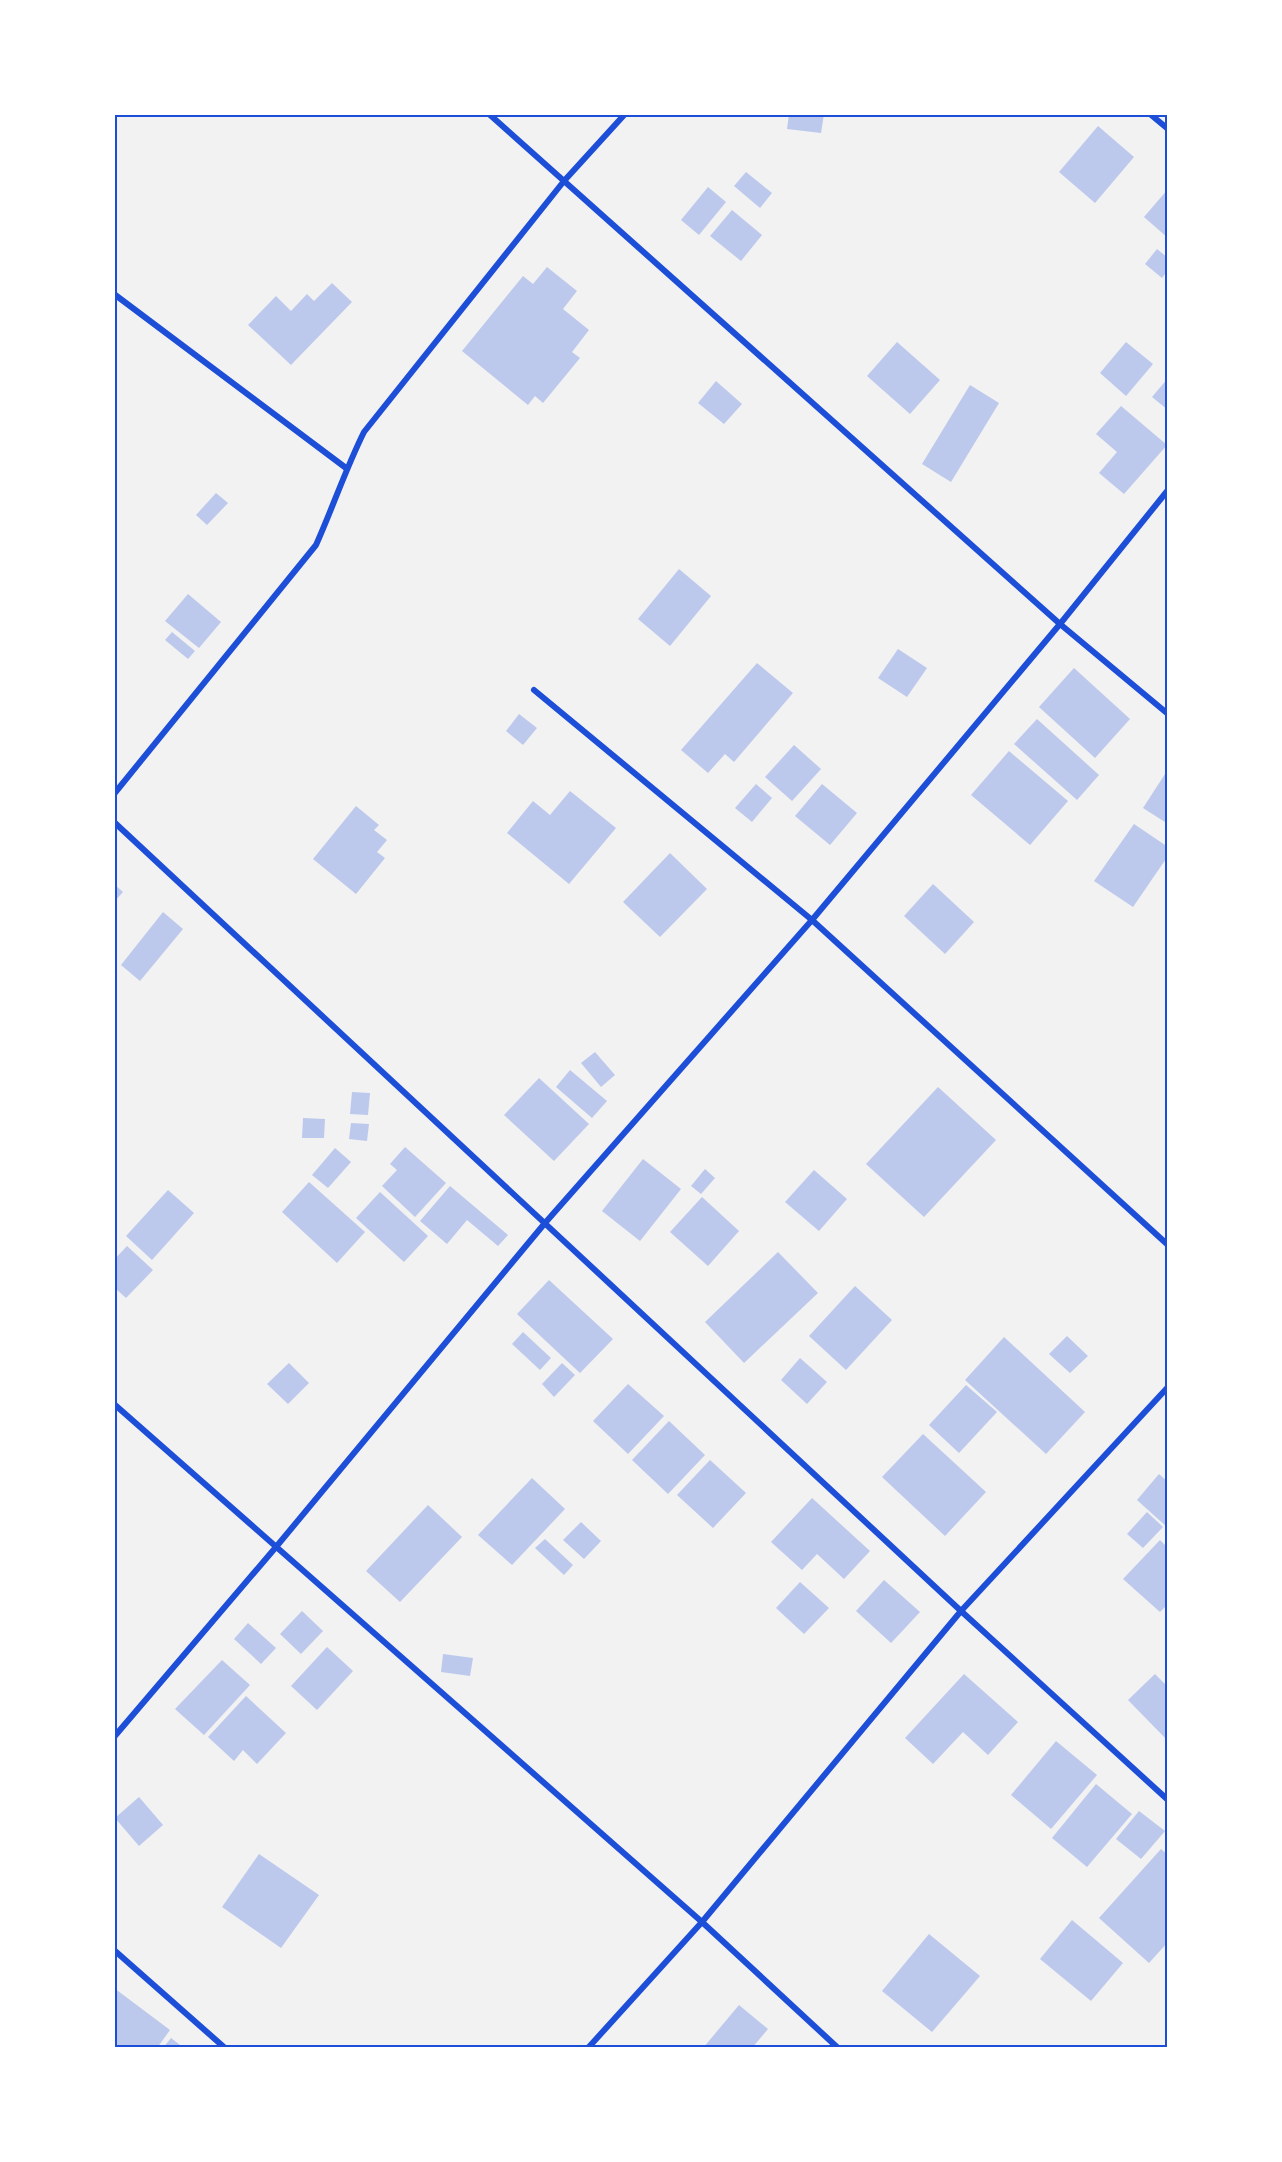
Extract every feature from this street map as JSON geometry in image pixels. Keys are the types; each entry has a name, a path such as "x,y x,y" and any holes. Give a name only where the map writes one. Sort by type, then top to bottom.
{"street":[{"path":"489,114 1060,624 1168,714"},
{"path":"114,794 316,545 332,509 346,468 364,432 564,181 625,114"},
{"path":"1150,114 1168,129"},
{"path":"114,294 346,468"},
{"path":"114,1737 276,1548 545,1224 812,920 1060,624 1168,490"},
{"path":"534,690 812,920 1168,1245"},
{"path":"114,822 961,1611 1168,1800"},
{"path":"588,2048 702,1922 961,1611 1168,1387"},
{"path":"114,1404 702,1922 838,2048"},
{"path":"114,1950 225,2048"}],"building":[{"path":"789,114 824,114 821,133 787,129"},
{"path":"1098,126 1134,157 1095,203 1059,172"},
{"path":"746,172 772,193 760,208 734,186"},
{"path":"708,187 726,202 699,235 681,220"},
{"path":"1168,189 1168,238 1144,217"},
{"path":"732,210 762,235 741,261 710,236"},
{"path":"1157,249 1168,258 1168,270 1162,278 1145,264"},
{"path":"547,267 577,291 563,309 589,330 572,352 580,358 543,403 535,396 528,405 462,351 523,276 533,284"},
{"path":"332,283 352,302 291,365 248,325 276,296 291,311 307,294 314,301"},
{"path":"897,342 940,380 910,414 867,376"},
{"path":"1126,342 1153,364 1126,396 1100,373"},
{"path":"1168,378 1168,410 1152,397"},
{"path":"716,381 742,404 724,424 698,403"},
{"path":"970,385 999,403 951,482 922,464"},
{"path":"1121,406 1167,445 1124,494 1099,473 1117,452 1096,434"},
{"path":"216,493 228,503 207,525 196,515"},
{"path":"679,569 711,596 670,646 638,619"},
{"path":"188,594 221,622 199,648 165,621"},
{"path":"172,632 195,651 188,659 165,640"},
{"path":"898,649 927,668 907,697 878,678"},
{"path":"757,663 793,693 734,762 725,754 708,773 681,750"},
{"path":"1074,668 1130,719 1095,758 1039,707"},
{"path":"519,714 537,728 523,745 506,731"},
{"path":"1037,719 1099,775 1077,800 1014,744"},
{"path":"794,745 821,769 792,801 765,777"},
{"path":"1009,751 1068,801 1030,845 971,795"},
{"path":"1165,774 1168,776 1168,824 1143,808"},
{"path":"756,784 772,798 752,822 735,808"},
{"path":"822,784 857,813 830,845 795,816"},
{"path":"570,791 616,828 569,884 507,833 533,801 550,815"},
{"path":"356,806 379,825 374,830 387,840 377,852 385,858 356,894 313,859"},
{"path":"1134,824 1168,847 1168,856 1133,907 1094,881"},
{"path":"670,853 707,889 660,937 623,902"},
{"path":"114,884 123,892 114,902"},
{"path":"933,884 974,922 945,954 904,916"},
{"path":"163,912 183,929 140,981 121,965"},
{"path":"595,1052 615,1075 601,1087 581,1063"},
{"path":"570,1070 607,1101 592,1118 556,1087"},
{"path":"539,1078 589,1124 554,1161 504,1115"},
{"path":"938,1087 996,1140 924,1217 866,1164"},
{"path":"352,1092 370,1093 368,1115 350,1114"},
{"path":"303,1118 325,1119 324,1138 302,1138"},
{"path":"351,1123 369,1124 367,1141 349,1139"},
{"path":"405,1147 446,1183 415,1217 382,1186 397,1170 390,1164"},
{"path":"335,1148 351,1162 328,1188 312,1175"},
{"path":"643,1159 681,1189 640,1241 602,1211"},
{"path":"705,1169 715,1178 701,1194 691,1186"},
{"path":"814,1170 847,1199 819,1231 785,1202"},
{"path":"309,1182 365,1232 337,1263 282,1212"},
{"path":"450,1186 508,1235 498,1246 467,1220 447,1244 420,1221"},
{"path":"168,1190 194,1213 152,1260 126,1236"},
{"path":"380,1192 428,1236 404,1262 356,1218"},
{"path":"702,1197 739,1231 708,1266 670,1232"},
{"path":"127,1246 153,1270 126,1298 114,1287 114,1260"},
{"path":"778,1252 818,1293 744,1363 705,1322"},
{"path":"549,1280 613,1339 580,1373 517,1314"},
{"path":"855,1286 892,1320 846,1370 809,1336"},
{"path":"523,1332 551,1358 540,1370 512,1344"},
{"path":"1067,1336 1088,1356 1070,1373 1049,1354"},
{"path":"1004,1337 1085,1412 1046,1454 965,1380"},
{"path":"800,1358 827,1382 807,1404 781,1380"},
{"path":"289,1363 309,1383 288,1404 267,1384"},
{"path":"562,1363 575,1375 554,1397 542,1384"},
{"path":"628,1384 664,1416 628,1454 593,1421"},
{"path":"966,1385 997,1412 959,1453 929,1425"},
{"path":"669,1421 705,1455 668,1494 632,1460"},
{"path":"923,1434 986,1492 945,1536 882,1477"},
{"path":"710,1460 746,1493 713,1528 677,1495"},
{"path":"1159,1474 1168,1482 1168,1528 1137,1500"},
{"path":"532,1478 565,1509 512,1565 478,1535"},
{"path":"812,1498 870,1551 844,1579 817,1554 802,1570 771,1542"},
{"path":"428,1505 462,1537 400,1602 366,1571"},
{"path":"1147,1512 1163,1527 1143,1548 1127,1534"},
{"path":"581,1522 601,1541 584,1559 563,1540"},
{"path":"545,1539 573,1565 564,1575 535,1548"},
{"path":"1160,1540 1168,1548 1168,1604 1160,1612 1123,1579"},
{"path":"884,1580 920,1612 891,1643 856,1611"},
{"path":"800,1582 829,1608 804,1634 776,1608"},
{"path":"302,1611 323,1631 301,1654 280,1634"},
{"path":"248,1623 276,1648 261,1664 234,1639"},
{"path":"327,1647 353,1671 317,1710 291,1686"},
{"path":"443,1654 473,1658 470,1676 441,1672"},
{"path":"222,1660 250,1685 204,1735 175,1709"},
{"path":"964,1674 1018,1722 988,1755 963,1732 933,1764 905,1738"},
{"path":"1155,1674 1168,1687 1168,1741 1128,1700"},
{"path":"246,1696 286,1733 257,1764 243,1750 234,1761 208,1737"},
{"path":"1056,1741 1097,1775 1051,1829 1011,1795"},
{"path":"1096,1784 1132,1814 1087,1867 1052,1838"},
{"path":"139,1797 163,1825 139,1846 115,1818"},
{"path":"1139,1811 1165,1831 1141,1859 1116,1839"},
{"path":"1161,1849 1168,1855 1168,1942 1149,1963 1099,1918"},
{"path":"259,1854 319,1895 281,1948 222,1907"},
{"path":"1072,1920 1123,1963 1091,2001 1040,1959"},
{"path":"929,1934 980,1976 932,2032 882,1991"},
{"path":"114,1988 170,2030 157,2048 114,2048"},
{"path":"739,2005 768,2029 752,2048 703,2048"},
{"path":"171,2038 184,2048 163,2048"}]}
